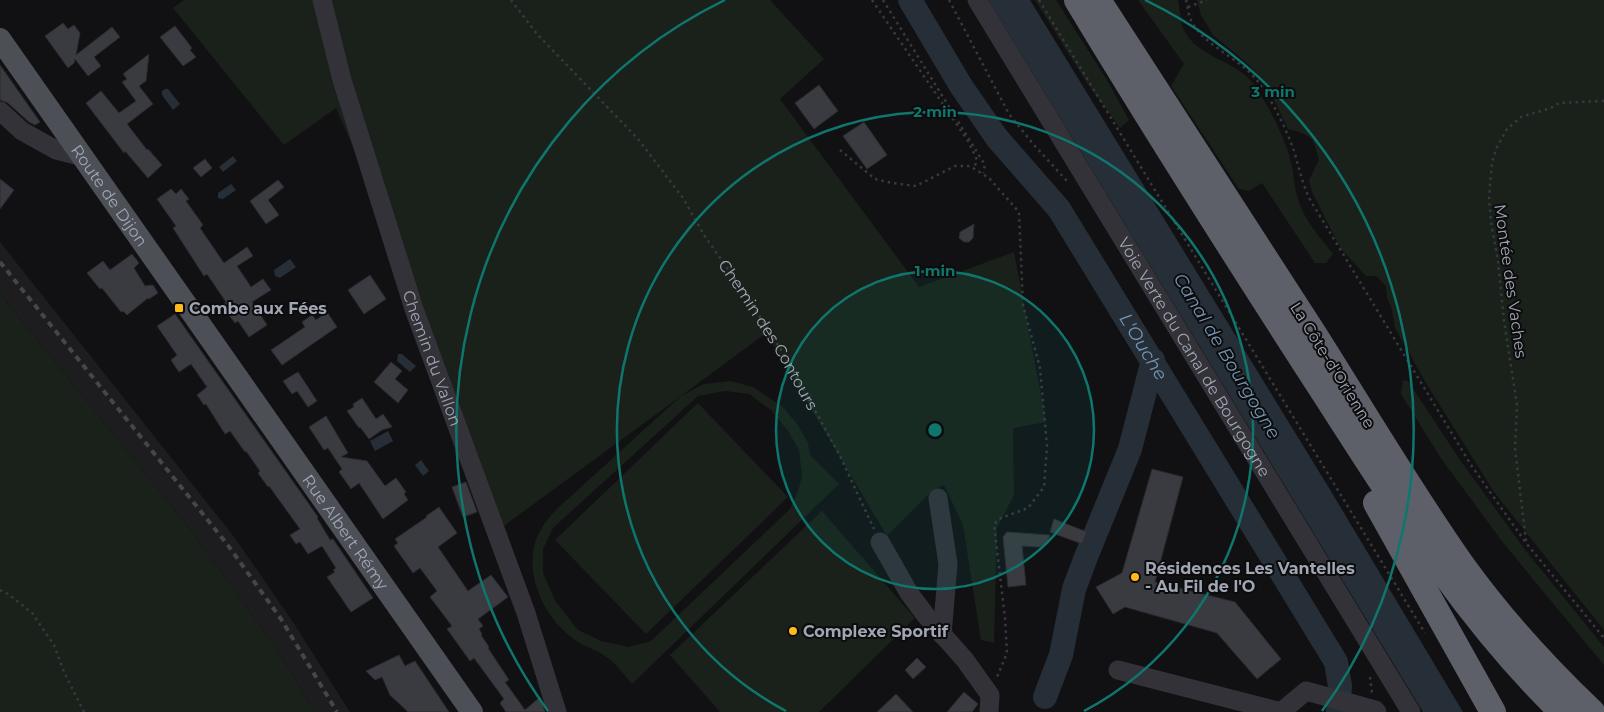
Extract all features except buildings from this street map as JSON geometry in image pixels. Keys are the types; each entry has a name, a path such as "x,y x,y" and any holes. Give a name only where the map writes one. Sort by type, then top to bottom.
{"highway":[{"name":"La Côte-d'Orienne","path":"1077,0 1155,130 1403,516 1448,581 1502,647 1562,712"},
{"name":"La Côte-d'Orienne","path":"1098,0 1462,566 1520,637 1592,712"},
{"path":"1294,348 1390,527 1493,712"}],"main road":[{"name":"Route de Dijon","path":"0,39 220,353"},
{"name":"Rue Albert Rémy","path":"220,353 472,712"}],"street":[{"name":"Chemin du Vallon","path":"322,0 342,80 414,309 526,612 557,712"},
{"name":"Voie Verte du Canal de Bourgogne","path":"977,0 1411,712"},
{"path":"0,111 22,131 56,150 84,157"},
{"path":"938,498 948,564 942,635"},
{"path":"880,542 909,593 942,635 965,660 989,703"},
{"path":"1118,670 1280,712 1306,691 1376,711"}],"path":[{"name":"Chemin des Contours","path":"510,0 537,34 638,139 683,198 704,235 744,292 785,356 839,454 880,542"},
{"path":"872,0 968,141 977,160 974,168"},
{"path":"884,0 985,165 982,173"},
{"path":"1039,0 1426,636"},
{"path":"1186,0 1191,21 1199,33 1242,66 1258,82 1277,112 1294,153 1308,198 1471,465 1526,543 1604,638"},
{"path":"1188,7 1207,0"},
{"name":"Montée des Vaches","path":"1526,543 1515,448 1517,405 1490,214 1489,198 1492,162 1503,134 1520,117 1551,108 1559,103 1604,101"},
{"path":"840,150 875,179 916,186 955,166 970,166 989,178 1019,212 1023,305 1040,368 1047,446 1044,487 1028,508 1001,518 994,524 1007,652 989,703"},
{"path":"0,590 32,613 54,645 64,672 84,712"}],"shaded area":[{"path":"184,0 770,0 824,59 780,99 919,287 1014,252 1046,422 1013,428 1014,495 997,528 994,643 981,640 963,525 944,485 933,490 887,536 766,333 501,528 385,220 336,108 284,145 173,8"},
{"path":"1035,0 1056,0 1107,80 1129,120 1120,128 1087,83"},
{"path":"1138,0 1178,0 1183,27 1190,40 1208,54 1239,70 1255,86 1285,142 1296,190 1304,214 1333,254 1326,263 1315,263 1262,183 1249,191 1239,189 1171,86 1184,64"},
{"path":"1197,0 1604,0 1604,630 1494,492 1426,383 1395,328 1391,306 1387,298 1386,286 1376,276 1366,276 1341,249 1312,192 1309,180 1319,160 1313,142 1307,135 1288,129 1268,87 1249,65 1213,35 1201,15"},
{"path":"0,242 235,538 293,622 350,712 315,712 274,645 189,528 0,294"},
{"path":"0,294 189,528 274,645 315,712 0,712"},
{"path":"1403,380 1408,381 1460,460 1526,551 1604,647 1604,665 1504,544 1440,457 1401,394"},
{"path":"731,381 753,387 783,407 798,425 808,443 810,455 839,484 632,684 609,659 578,642 562,629 552,618 540,596 533,571 534,547 542,527 559,507 681,396 704,384","holes":["725,391 749,394 771,410 788,431 799,450 802,476 790,509 651,641 629,647 601,641 578,630 556,602 543,573 543,549 553,528 698,396"]},
{"path":"698,403 788,497 646,634 555,540"},
{"path":"822,511 915,618 819,712 720,712 670,655"}],"water":[{"name":"Canal de Bourgogne","path":"988,0 1030,0 1329,488 1463,712 1423,712"},
{"path":"168,89 180,104 173,110 162,95 162,91"},
{"path":"233,156 237,161 223,172 219,167"},
{"path":"231,184 236,190 223,199 218,198 218,193"},
{"path":"290,259 296,267 280,278 275,276 274,270"},
{"path":"398,354 402,354 416,366 410,372 397,361"},
{"path":"388,431 393,441 375,451 370,441"},
{"path":"421,460 429,471 423,476 415,465"}],"waterway":[{"name":"L'Ouche","path":"910,0 961,86 997,138 1059,209 1336,662 1340,686 1338,712"},
{"path":"1045,697 1061,655 1074,589 1130,449 1153,360"}],"railway":[{"path":"0,262 227,544 281,619 337,712"}],"place":[{"name":"Combe aux Fées","path":"179,308"},
{"name":"Résidences Les Vantelles - Au Fil de l'O","path":"1135,577"},
{"name":"Complexe Sportif","path":"793,631"}]}
